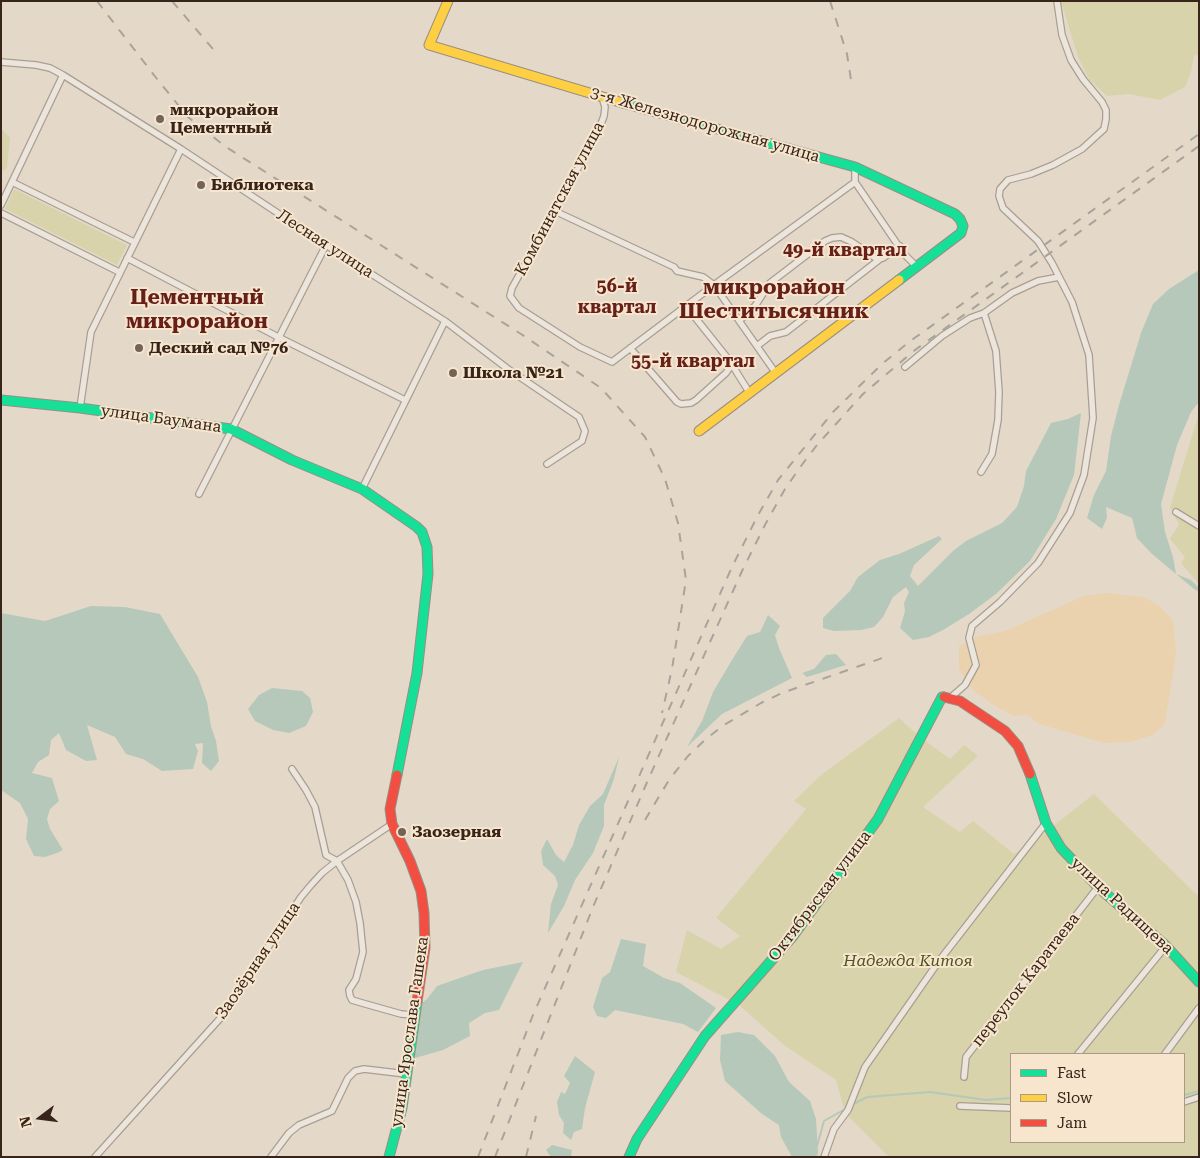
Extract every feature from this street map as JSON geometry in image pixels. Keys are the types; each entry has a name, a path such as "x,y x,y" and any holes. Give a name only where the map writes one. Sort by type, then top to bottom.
{"street":[{"name":"3-я Железнодорожная улица","path":"448,1 429,45 602,97 855,167 955,214 963,226 961,233 916,266"},
{"path":"946,698 965,685 976,665 969,638 972,626 1000,602 1038,563 1070,513 1084,475 1093,418 1089,355 1072,302 1059,277 1038,241 1003,208 999,196 1000,188 1008,180 1030,174 1068,157 1082,149 1104,129 1106,110 1071,60 1062,35 1057,1"},
{"name":"Лесная улица","path":"1,62 36,64 50,68 63,75 181,149 444,321 508,369 579,417 585,431 582,441 547,464"},
{"path":"1,204 63,75"},
{"name":"Комбинатская улица","path":"602,97 605,107 604,116 598,132 512,288 510,296 519,308 580,347 612,362 630,348"},
{"path":"80,408 91,332 181,149"},
{"path":"699,431 916,266 909,260 855,182 855,167"},
{"path":"12,182 134,242"},
{"path":"729,360 728,370 696,400 681,404 677,402 630,348 855,182"},
{"path":"556,208 559,213 677,271 698,274 714,285 775,372"},
{"path":"1,212 119,272"},
{"path":"740,320 755,306 770,283 825,240 840,237 880,259"},
{"path":"199,494 326,245"},
{"path":"757,346 770,336 786,332 880,259 900,246"},
{"path":"127,258 278,337 405,400"},
{"path":"905,366 942,336 970,318 984,312 1012,293 1038,281 1059,277"},
{"path":"686,306 729,360 749,392"},
{"path":"981,472 992,454 998,420 999,392 996,351 984,312"},
{"path":"362,489 444,321"},
{"name":"улица Баумана","path":"1,400 80,408 231,429 292,460 362,489 422,532 427,547 428,574 417,673 390,809 392,824"},
{"path":"1176,512 1199,526"},
{"name":"улица Радищева","path":"946,698 960,701 1005,731 1018,746 1034,785 1046,823 1061,848 1098,887 1166,946 1199,982"},
{"name":"Октябрьская улица","path":"629,1157 636,1139 705,1036 793,936 878,819 946,698"},
{"path":"292,769 315,808 326,855 337,861 348,880 356,902 362,941 361,965 356,979 349,990 350,996 352,1000 362,1003 401,1014 414,1015"},
{"path":"824,1157 834,1129 848,1110 865,1067 939,962 1046,823"},
{"name":"Заозёрная улица","path":"95,1157 225,1013 301,897 337,861 392,824"},
{"name":"улица Ярослава Гашека","path":"389,1157 402,1108 425,948 421,891 410,861 392,824"},
{"name":"переулок Каратаева","path":"964,1077 966,1057 1098,887"},
{"path":"1079,1053 1166,946"},
{"path":"1166,1053 1199,1008"},
{"path":"271,1157 289,1134 299,1125 332,1111 348,1078 355,1070 364,1069 406,1074"},
{"path":"1185,1102 1199,1097"},
{"path":"960,1106 1010,1108"}],"green space":[{"path":"1061,1 1199,1 1199,54 1194,56 1191,72 1185,87 1160,100 1129,94 1107,96 1089,79 1078,57"},
{"path":"1,128 10,138 7,168 1,172"},
{"path":"14,189 127,245 117,265 5,209"},
{"path":"1199,413 1199,584 1181,563 1185,557 1170,539 1179,524 1170,508"},
{"name":"Надежда Китоя","path":"899,718 950,759 964,745 978,756 923,807 960,832 973,821 1014,854 1094,794 1199,897 1199,1157 889,1157 845,1113 836,1080 784,1045 739,1005 676,972 687,930 721,949 740,936 716,918 806,809 794,801 821,775"}],"sand":[{"path":"1107,593 1144,597 1160,606 1173,621 1176,653 1165,724 1153,735 1130,742 1104,743 1039,724 1027,715 1014,716 995,706 973,690 959,670 959,646 979,636 1005,631 1084,596"}],"shaded area":[{"path":"1199,270 1199,402 1191,412 1177,445 1161,504 1165,532 1176,574 1152,554 1137,538 1132,518 1106,507 1107,518 1102,529 1087,518 1094,495 1106,471 1111,436 1119,405 1141,333 1153,304 1169,289"},
{"path":"1081,413 1074,475 1056,519 1030,561 996,594 969,614 929,637 913,640 900,628 905,611 904,603 909,592 906,587 893,597 883,617 874,627 861,630 834,631 823,628 823,618 850,591 858,577 880,560 899,554 939,536 942,539 914,565 910,576 918,586 954,550 966,541 1002,523 1017,507 1024,486 1026,471 1051,423 1068,419"},
{"path":"1176,574 1191,580 1199,588 1199,592 1194,589"},
{"path":"91,606 125,607 160,614 198,677 207,702 219,761 211,771 202,763 203,743 195,744 198,751 193,769 162,771 143,759 126,754 115,737 87,725 97,760 86,761 66,750 59,733 51,740 49,755 38,762 32,773 52,778 59,801 50,809 47,819 50,829 63,850 45,857 34,856 26,839 28,819 20,803 1,790 1,613 45,621"},
{"path":"768,615 780,626 775,635 792,678 722,714 687,747 702,721 713,692 732,660 747,636 760,632"},
{"path":"836,654 846,665 807,677 802,673 814,669 826,655"},
{"path":"272,688 302,691 310,698 313,712 306,726 289,733 273,730 255,721 248,709 259,695"},
{"path":"619,757 614,779 604,805 604,826 593,853 575,880 564,906 548,933 551,904 558,885 555,876 543,865 541,851 547,839 556,855 564,862 573,845 579,825 590,806 603,794"},
{"path":"621,939 646,944 643,966 664,978 680,983 716,1008 698,1032 683,1024 615,1010 606,1018 597,1016 593,1007 602,978 610,972"},
{"path":"523,962 499,1010 485,1013 469,1023 470,1036 443,1050 415,1058 413,1043 418,1006 427,999 437,986 483,970"},
{"path":"738,1032 754,1035 775,1056 789,1082 810,1101 816,1119 817,1157 792,1157 781,1137 779,1125 762,1114 725,1081 720,1060 721,1035"},
{"path":"575,1056 595,1072 585,1108 582,1129 574,1132 571,1140 563,1133 564,1123 559,1115 557,1102 561,1092 565,1094 570,1083 564,1076"},
{"path":"552,1145 572,1150 571,1157 551,1157 546,1150"}],"waterway":[{"path":"1185,1095 1199,1091"},
{"path":"852,1105 867,1097 930,1092 986,1100 1010,1098"},
{"path":"817,1146 824,1121 847,1108"}],"railway":[{"path":"97,1 188,117 226,147 521,334 601,388 645,437 665,479 678,523 686,580 672,669 662,713"},
{"path":"172,1 218,55"},
{"path":"830,1 847,54 851,80"},
{"path":"478,1157 533,1015 732,567 778,480 833,412 882,364 909,342 1199,134"},
{"path":"495,1157 593,907 648,780 742,571 785,489 801,466 817,445 863,394 915,350 1199,146"},
{"path":"645,820 669,780 688,756 724,725 782,693 888,656"},
{"path":"526,1157 536,1116"}],"traffic: fast":[{"path":"623,103 855,167 955,214 963,226 961,233 899,280"},
{"path":"1,400 80,408 231,429 292,460 362,489 417,527 422,532 427,547 428,574 417,673 397,775"},
{"path":"629,1157 637,1139 705,1036 793,936 878,819 942,697 944,697"},
{"path":"1030,774 1046,823 1061,848 1098,887 1166,946 1199,982"},
{"path":"389,1157 402,1108 417,1002"}],"traffic: slow":[{"path":"448,1 429,45 623,103"},
{"path":"699,431 899,280"}],"traffic: jam":[{"path":"944,697 960,701 1005,731 1018,746 1030,774"},
{"path":"397,775 390,809 392,824 410,861 421,891 424,913 425,948 417,1002"}],"place":[{"name":"микрорайон Цементный","path":"160,119"},
{"name":"Библиотека","path":"201,185"},
{"name":"Деский сад №76","path":"139,348"},
{"name":"Школа №21","path":"453,373"},
{"name":"Заозерная","path":"402,832"}],"district":[{"name":"49-й квартал","path":"845,251"},
{"name":"56-й квартал","path":"617,297"},
{"name":"микрорайон Шеститысячник","path":"774,300"},
{"name":"Цементный микрорайон","path":"197,310"},
{"name":"55-й квартал","path":"693,362"}]}
